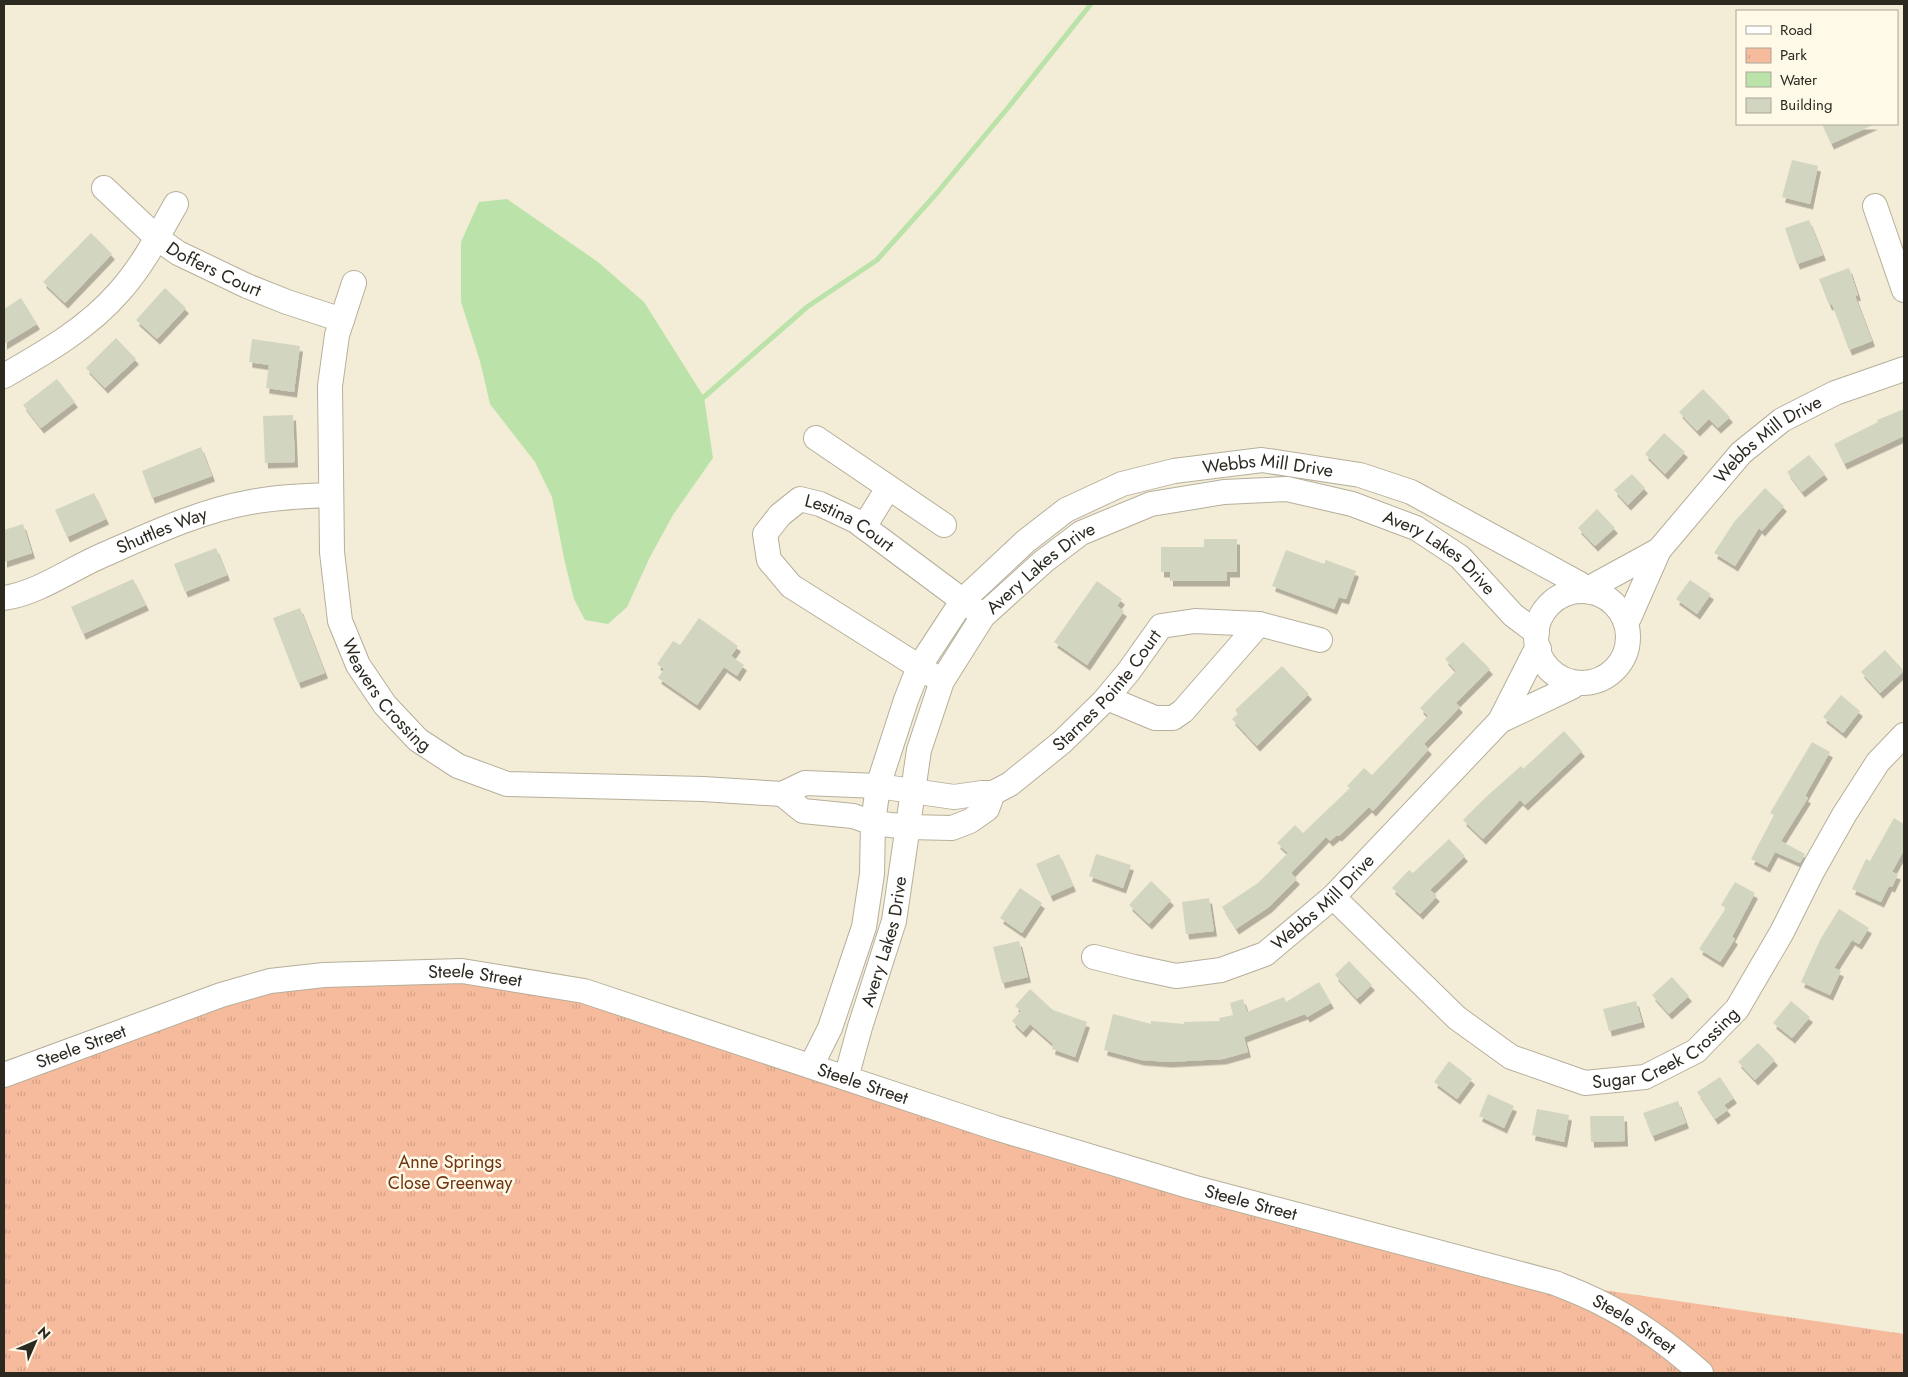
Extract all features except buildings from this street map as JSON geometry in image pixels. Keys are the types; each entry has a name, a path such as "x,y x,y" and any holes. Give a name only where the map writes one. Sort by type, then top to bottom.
{"street":[{"name":"Doffers Court","path":"104,188 157,238 178,253 247,286 287,302 342,320"},
{"path":"4,376 47,351 88,323 120,291 144,260 176,204"},
{"path":"1875,206 1904,290"},
{"name":"Weavers Crossing","path":"354,283 337,335 330,386 332,552 340,621 358,665 385,705 418,740 458,766 507,784 703,789 782,794 805,783 878,786"},
{"name":"Webbs Mill Drive","path":"1625,622 1629,618 1659,550 1741,453 1782,420 1835,393 1904,369"},
{"path":"816,438 944,525"},
{"name":"Webbs Mill Drive","path":"962,600 1026,541 1066,510 1122,484 1174,471 1262,460 1360,475 1412,492 1580,584 1587,592 1595,585 1659,550"},
{"path":"1142,479 1151,504"},
{"path":"864,527 888,488"},
{"name":"Avery Lakes Drive","path":"846,1078 860,1027 894,922 919,750 942,681 983,616 1044,561 1081,534 1151,504 1224,492 1287,488 1352,504 1416,528 1460,557 1538,641"},
{"name":"Shuttles Way","path":"4,598 20,596 150,534 208,512 250,502 331,495"},
{"name":"Lestina Court","path":"919,667 791,586 769,560 765,534 780,515 800,499 820,504 856,521 983,616"},
{"path":"1578,591 1608,599 1620,610 1625,622 1629,640 1625,656 1616,669 1604,678 1591,682 1576,683 1562,678 1550,670 1542,658 1538,641 1541,616 1550,604 1563,595 1578,591"},
{"name":"Avery Lakes Drive","path":"811,1066 830,1028 864,926 872,874 872,822 878,786 906,700 919,667 962,600"},
{"name":"Starnes Pointe Court","path":"878,786 954,797 982,792 993,793 1010,784 1062,742 1107,698 1161,626 1195,621 1259,624 1320,640"},
{"path":"1107,698 1155,718 1173,718 1183,711 1259,624"},
{"name":"Webbs Mill Drive","path":"1094,957 1176,976 1221,970 1265,954 1333,897 1500,721 1534,654 1538,641"},
{"path":"919,667 942,681"},
{"name":"Webbs Mill Drive","path":"1500,721 1576,683"},
{"name":"Sugar Creek Crossing","path":"1333,897 1457,1018 1511,1058 1585,1083 1645,1077 1696,1051 1737,1009 1782,932 1813,870 1844,815 1878,762 1904,735"},
{"name":"Starnes Pointe Court","path":"908,827 952,828 970,821 986,809 993,793"},
{"path":"782,794 803,811 853,816 872,822 908,827"},
{"name":"Steele Street","path":"4,1075 221,995 270,981 324,976 462,971 584,991 996,1128 1192,1186 1555,1283 1600,1302 1639,1325 1678,1353 1701,1373"}],"green space":[{"name":"Anne Springs Close Greenway","path":"462,971 718,1035 1555,1283 1904,1334 1904,1373 4,1373 4,1075 221,995"}],"water":[{"path":"507,199 598,262 644,302 704,397 713,458 673,515 650,557 627,607 608,624 585,620 574,599 552,497 535,462 490,404 480,361 461,302 461,242 479,202"}],"waterway":[{"path":"704,397 807,307 877,260 936,194 1091,4"}]}
